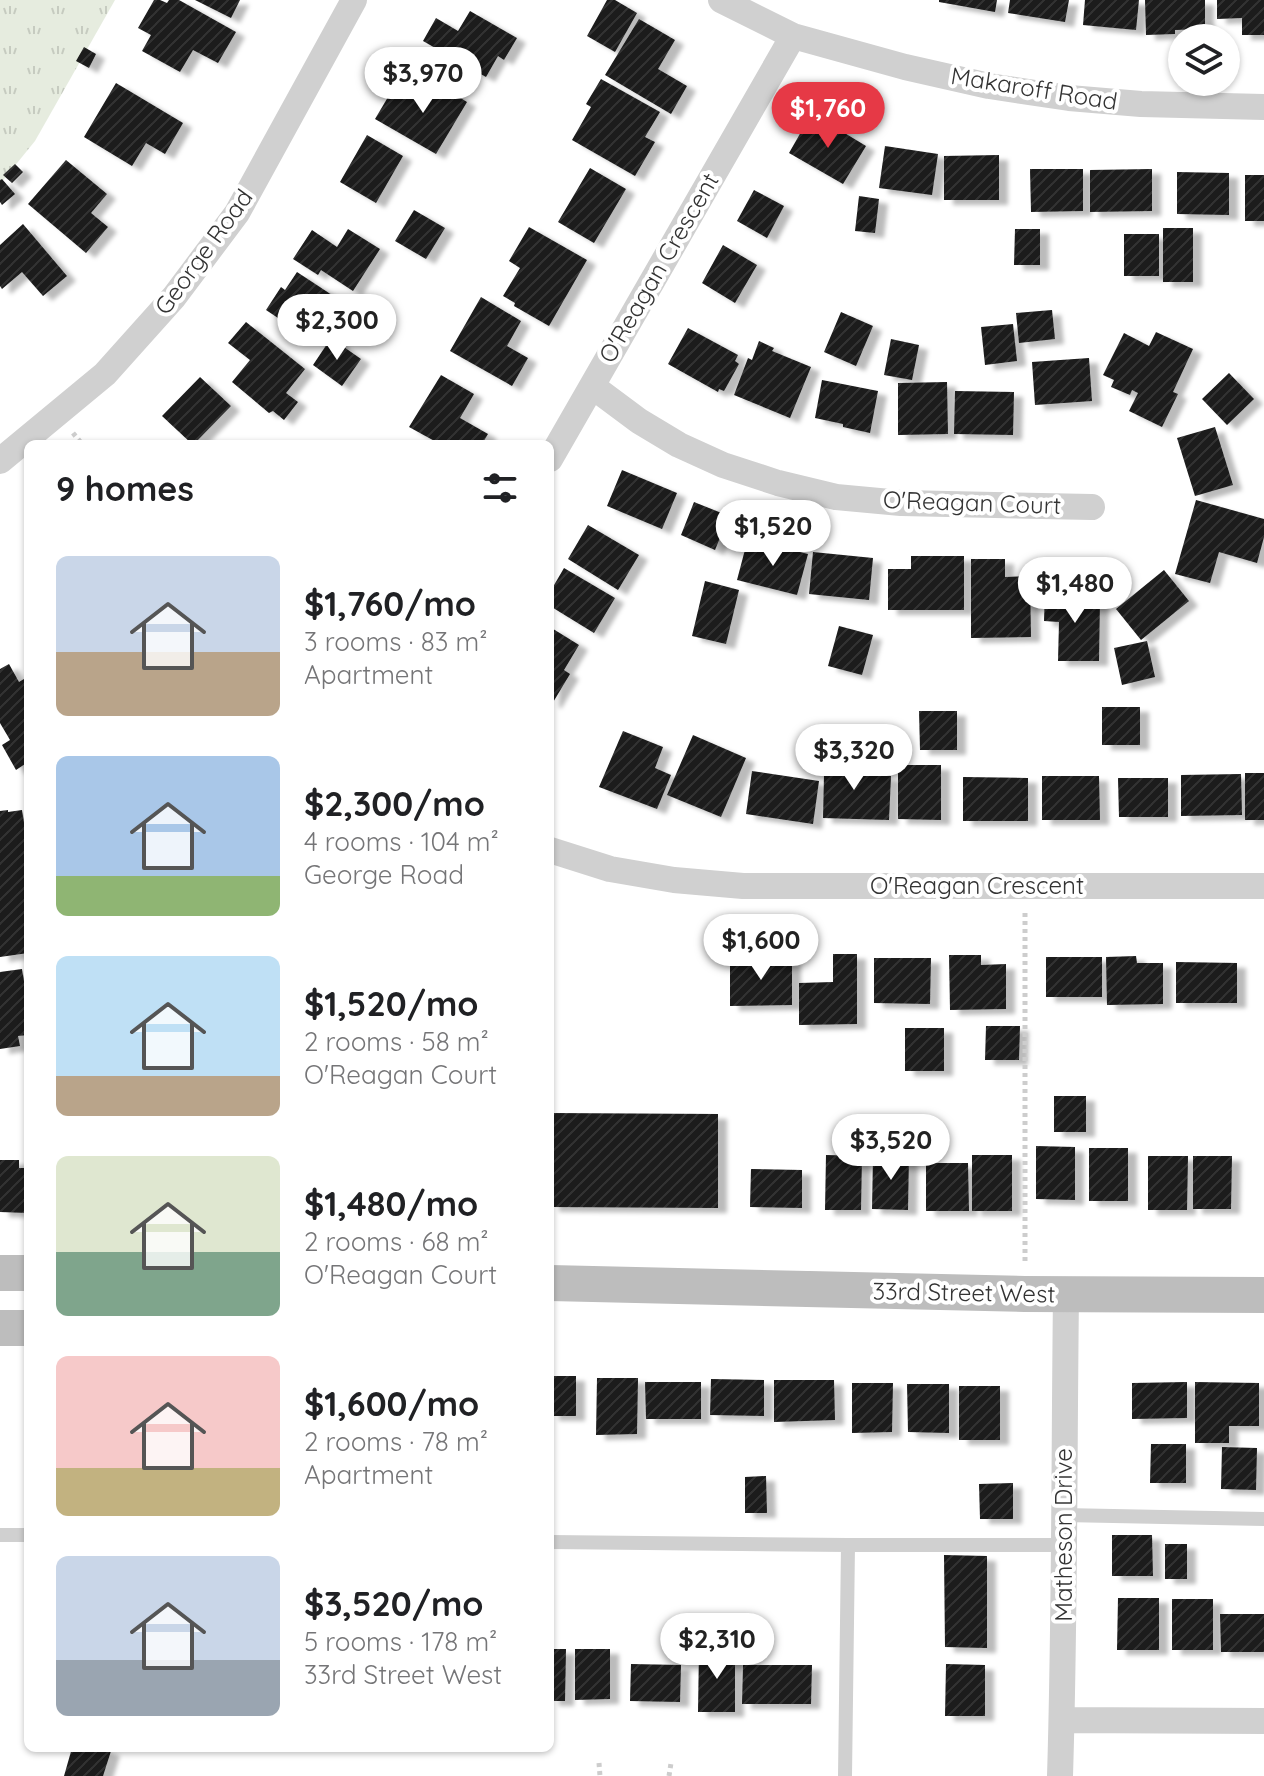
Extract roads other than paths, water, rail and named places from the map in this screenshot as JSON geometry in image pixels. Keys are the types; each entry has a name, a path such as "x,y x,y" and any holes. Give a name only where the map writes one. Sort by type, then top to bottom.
{"main road":[{"path":"0,1273 24,1273"},
{"name":"33rd Street West","path":"554,1283 1066,1295 1264,1295"},
{"name":"33rd Street West","path":"554,1298 665,1286"},
{"path":"0,1328 24,1328"}],"street":[{"name":"George Road","path":"25,440 105,374 174,297 237,213 354,0"},
{"name":"Makaroff Road","path":"721,0 793,36 989,86 1141,104 1264,107"},
{"name":"O'Reagan Crescent","path":"554,452 793,36"},
{"name":"O'Reagan Court","path":"592,386 639,421 679,445 723,465 778,483 836,497 901,503 1092,507"},
{"name":"George Road","path":"0,461 24,441"},
{"name":"O'Reagan Crescent","path":"554,851 610,869 648,876 743,886 1264,886"},
{"name":"Matheson Drive","path":"1060,1776 1066,1295"},
{"path":"1063,1720 1264,1721"}],"lane":[{"path":"1063,1515 1264,1519"},
{"path":"0,1535 24,1535"},
{"path":"554,1542 1063,1545"},
{"path":"845,1776 848,1545"}]}
